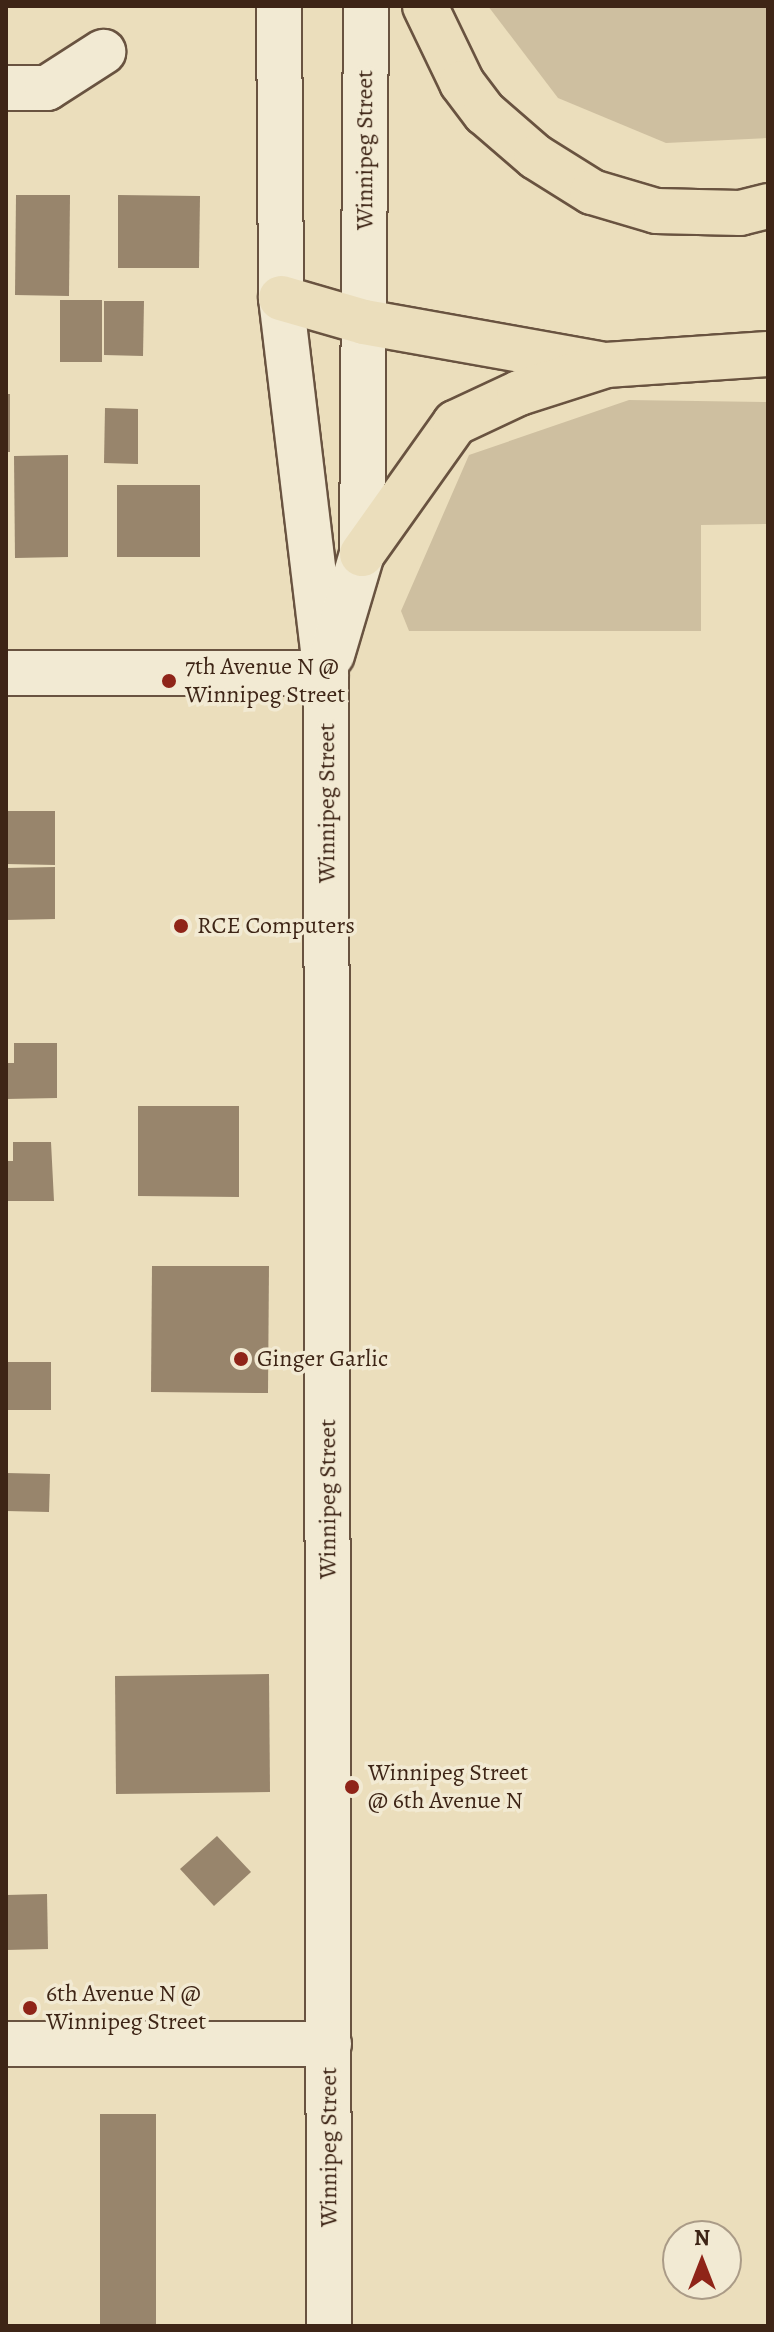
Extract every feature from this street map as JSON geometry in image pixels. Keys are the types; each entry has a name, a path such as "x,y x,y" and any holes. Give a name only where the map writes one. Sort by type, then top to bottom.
{"highway":[{"path":"425,6 462,83 485,113 536,157 592,192 656,211 740,213 768,206"},
{"path":"281,298 364,322 606,365"},
{"path":"362,554 455,423 519,393 606,365 768,354"}],"main road":[{"name":"Winnipeg Street","path":"279,6 281,298 326,673 329,2326"},
{"name":"Winnipeg Street","path":"326,673 362,554 366,6"},
{"path":"6,88 47,88 103,52"},
{"path":"6,673 326,673"},
{"path":"6,2044 329,2044"}],"shaded area":[{"path":"488,6 768,6 768,138 666,143 558,98"},
{"path":"629,400 768,402 768,524 701,525 701,631 409,631 401,611 469,455"}],"building":[{"path":"16,195 70,195 69,296 15,295"},
{"path":"118,195 200,196 199,268 118,268"},
{"path":"60,300 102,300 102,362 60,362"},
{"path":"104,301 144,301 143,356 104,355"},
{"path":"6,394 10,394 10,452 6,452"},
{"path":"105,408 138,409 138,464 104,463"},
{"path":"68,455 68,557 15,558 14,456"},
{"path":"117,485 200,485 200,557 117,557"},
{"path":"6,811 55,811 55,865 6,864"},
{"path":"55,867 55,919 6,920 6,868"},
{"path":"14,1043 57,1043 57,1098 6,1099 6,1063 14,1063"},
{"path":"138,1106 239,1106 239,1197 138,1196"},
{"path":"13,1142 51,1142 54,1201 6,1201 6,1161 13,1161"},
{"path":"152,1266 269,1266 268,1393 151,1392"},
{"path":"6,1362 51,1362 51,1410 6,1410"},
{"path":"6,1473 50,1474 49,1512 6,1511"},
{"path":"269,1674 270,1792 116,1794 115,1676"},
{"path":"217,1836 251,1872 214,1906 180,1869"},
{"path":"47,1894 48,1949 6,1950 6,1895"},
{"path":"100,2114 156,2114 156,2326 100,2326"}],"place":[{"name":"7th Avenue N @ Winnipeg Street","path":"169,681"},
{"name":"RCE Computers","path":"181,926"},
{"name":"Ginger Garlic","path":"241,1359"},
{"name":"Winnipeg Street @ 6th Avenue N","path":"352,1787"},
{"name":"6th Avenue N @ Winnipeg Street","path":"30,2008"}]}
